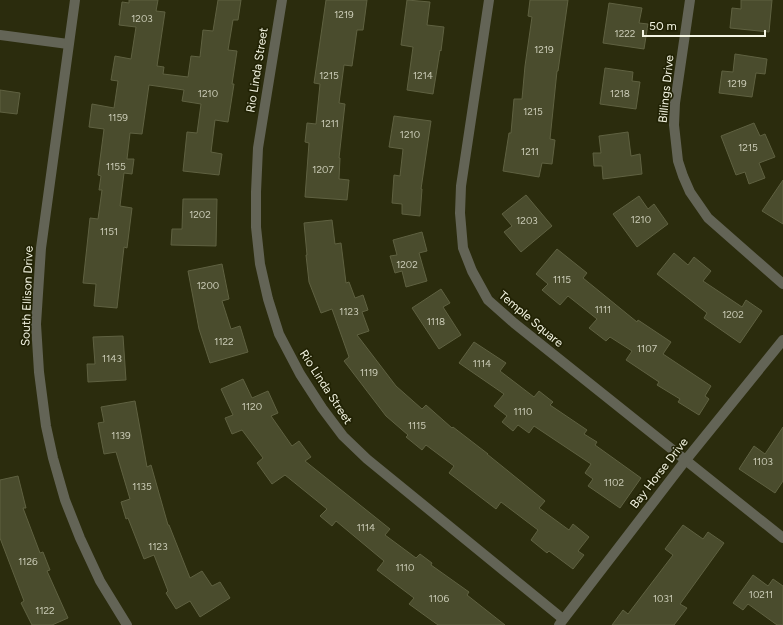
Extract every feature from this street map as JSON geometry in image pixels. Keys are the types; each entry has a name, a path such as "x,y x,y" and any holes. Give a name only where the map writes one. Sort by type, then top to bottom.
{"street":[{"name":"South Ellison Drive","path":"74,0 41,248 36,324 38,372 46,426 65,500 80,538 100,581 127,625"},
{"name":"Rio Linda Street","path":"282,0 258,148 256,192 256,227 260,264 268,299 279,334 300,374 322,408 343,436 367,459 561,622"},
{"name":"Temple Square","path":"488,0 461,186 460,212 464,248 472,271 488,300 514,323 783,538"},
{"name":"Billings Drive","path":"690,0 675,103 674,125 678,161 690,192 708,218 783,284"},
{"path":"0,35 68,44"},
{"name":"Bay Horse Drive","path":"561,622 685,461 783,340"}],"building":[{"path":"129,0 158,0 156,11 165,12 157,66 164,67 163,74 188,77 191,56 200,57 203,30 213,31 218,0 241,0 238,20 233,20 228,50 237,51 228,122 215,120 211,152 222,154 219,175 183,171 187,132 197,133 201,104 182,101 184,90 149,85 142,134 130,133 127,159 134,159 132,174 124,173 120,206 132,208 127,248 124,247 117,308 94,306 96,284 83,283 90,218 98,219 102,190 99,190 101,176 98,175 104,129 89,127 92,104 114,108 118,81 111,80 115,56 131,59 136,27 119,25 122,2 129,3"},
{"path":"326,0 367,0 363,30 357,30 352,66 344,65 339,103 345,104 339,158 339,179 349,180 347,200 305,197 309,143 305,142 307,123 316,124 320,84 314,83"},
{"path":"407,0 430,2 427,25 444,27 433,94 407,90 413,47 401,45"},
{"path":"530,0 568,0 557,71 550,139 555,140 552,164 542,163 539,177 503,171 509,133 511,133 514,99 522,99 532,17 528,16"},
{"path":"741,0 772,0 769,32 730,28 732,8 741,9"},
{"path":"609,3 642,8 639,23 648,24 644,49 603,43"},
{"path":"735,54 767,59 765,74 756,73 752,97 719,93 722,71 733,72"},
{"path":"605,68 633,72 632,81 640,82 636,109 600,104"},
{"path":"0,90 20,93 17,114 0,112"},
{"path":"394,116 431,121 421,189 420,216 402,214 402,204 392,203 394,175 400,176 403,149 389,147"},
{"path":"754,123 760,136 765,134 775,157 759,163 765,178 749,184 745,172 736,175 721,136"},
{"path":"628,132 631,156 640,154 642,174 603,179 602,166 594,166 593,153 601,153 599,136"},
{"path":"783,180 783,224 762,211"},
{"path":"526,195 552,226 521,252 504,232 512,226 502,214"},
{"path":"639,196 648,209 654,204 668,224 637,247 613,214"},
{"path":"183,199 217,199 216,246 171,245 172,229 182,229"},
{"path":"332,220 335,244 341,243 346,283 349,282 355,298 363,295 368,310 362,312 369,331 357,335 396,386 422,409 426,405 452,428 453,427 488,454 545,501 539,508 569,530 573,524 589,537 578,551 584,555 573,569 549,551 547,553 531,540 538,530 501,502 496,509 449,473 454,466 426,445 422,450 406,437 408,435 386,416 344,361 349,357 332,309 321,313 309,282 306,255 304,223"},
{"path":"422,232 427,251 419,253 427,281 406,287 402,271 395,273 390,256 397,255 393,240"},
{"path":"557,249 587,273 583,278 637,322 638,320 671,342 663,354 711,386 705,396 709,399 699,415 678,402 680,399 657,385 659,382 626,360 632,351 610,337 606,341 589,328 597,319 568,296 560,305 542,290 548,284 536,274"},
{"path":"674,253 688,265 694,257 711,271 703,281 742,307 746,300 762,311 740,343 704,318 707,313 657,274"},
{"path":"222,264 229,299 222,301 231,329 240,326 248,352 210,363 199,329 188,271"},
{"path":"441,289 450,303 443,307 461,335 439,349 412,308"},
{"path":"123,336 126,380 88,382 87,364 95,364 93,337"},
{"path":"474,342 506,363 500,371 534,397 539,391 553,402 550,405 587,430 584,434 597,442 595,445 641,478 620,508 588,486 593,479 585,473 591,464 534,426 529,433 518,425 513,431 502,422 507,416 494,406 504,394 459,363"},
{"path":"243,379 252,398 268,391 278,413 271,416 292,446 299,441 311,457 305,461 390,529 385,535 416,558 420,554 432,563 431,565 469,592 467,595 505,625 438,625 409,604 414,598 377,570 384,561 336,521 332,526 320,516 327,509 285,475 272,484 257,463 263,458 242,430 232,434 225,418 233,415 221,389"},
{"path":"135,401 147,467 151,465 168,525 190,578 202,571 212,586 220,582 230,598 200,617 190,601 176,609 166,593 168,591 154,555 144,559 128,518 126,519 121,502 130,499 116,452 104,454 98,423 104,422 101,407"},
{"path":"783,427 783,481 775,493 739,469 754,446 765,454"},
{"path":"18,476 26,508 23,508 40,553 43,552 50,570 47,571 68,618 52,625 32,625 21,603 24,601 0,538 0,480"},
{"path":"683,525 703,539 708,532 724,543 680,604 687,608 674,625 612,625 623,610 628,614 673,555 665,549"},
{"path":"753,575 768,586 773,579 783,586 783,625 777,625 748,604 743,610 733,603"}]}
